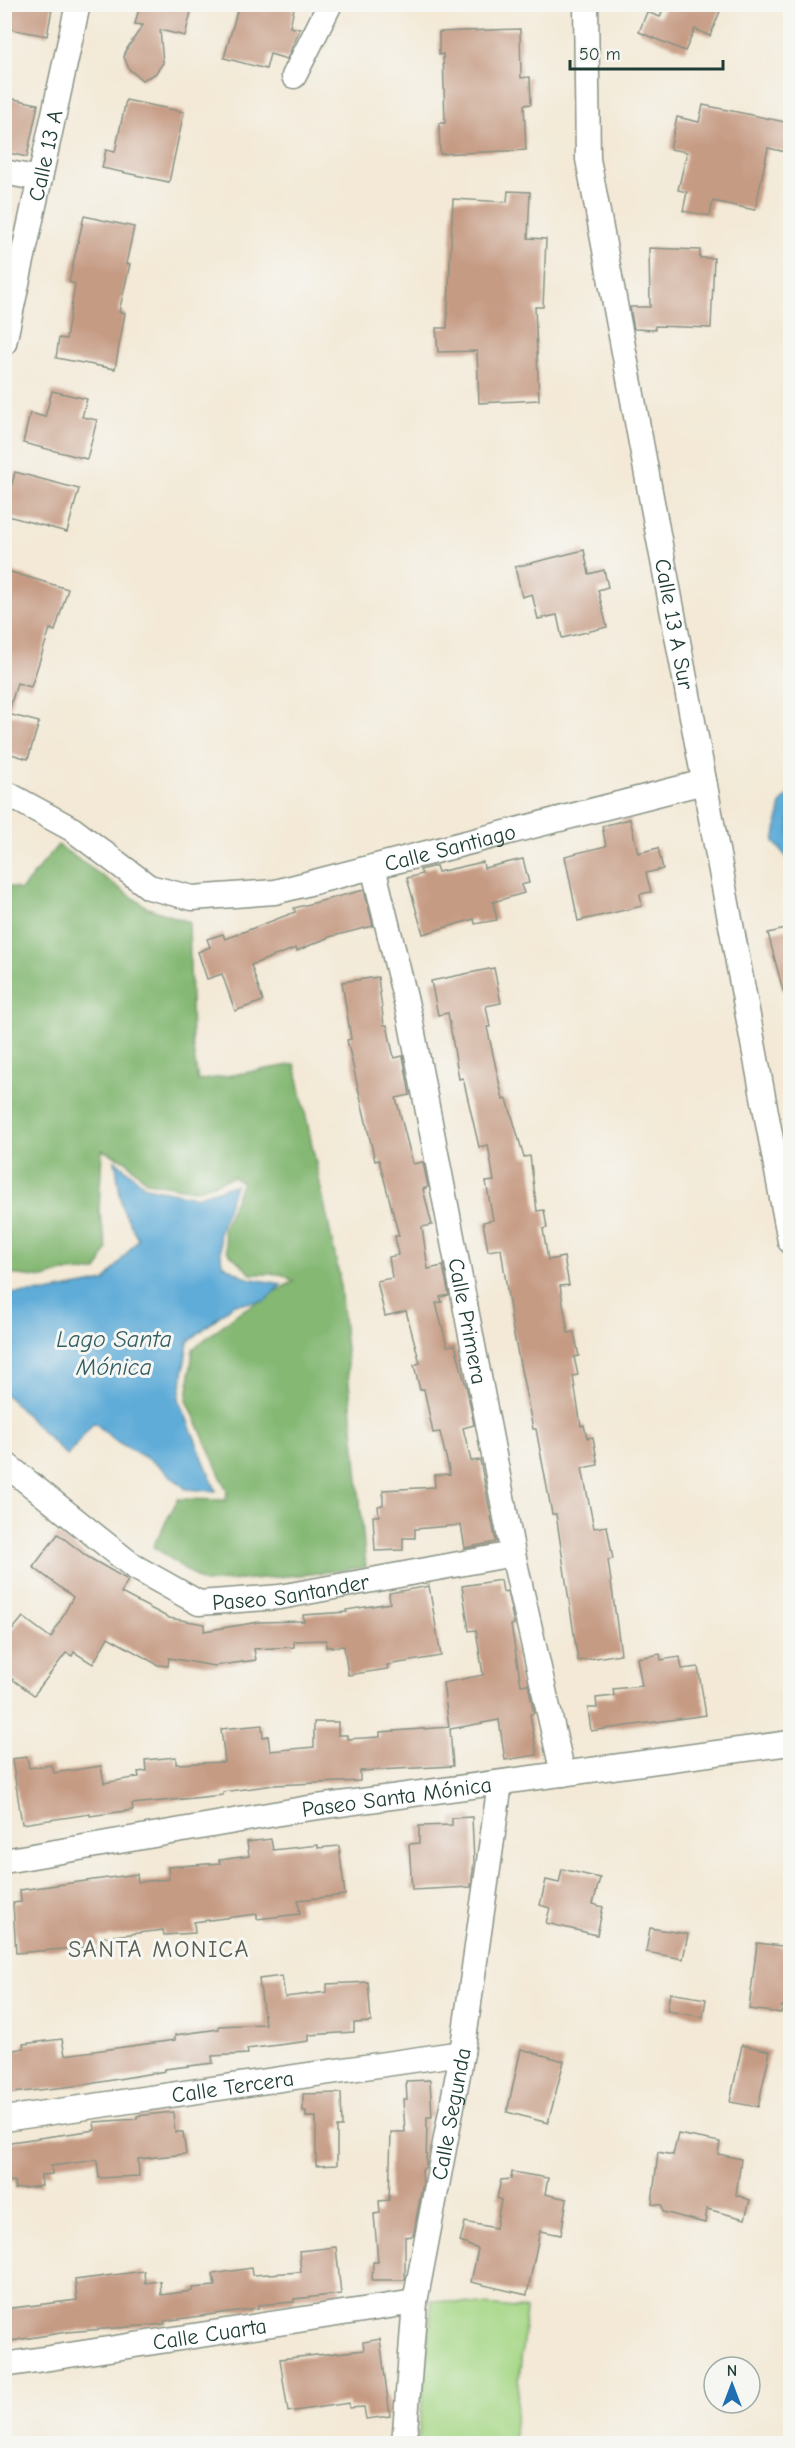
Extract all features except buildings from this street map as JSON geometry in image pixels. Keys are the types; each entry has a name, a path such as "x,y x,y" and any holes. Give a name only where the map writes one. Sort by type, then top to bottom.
{"street":[{"name":"Calle 13 A","path":"4,343 78,4"},
{"path":"294,76 330,4"},
{"name":"Calle 13 A Sur","path":"586,4 588,159 790,1241"},
{"path":"4,172 40,179"},
{"name":"Calle Santiago","path":"4,792 72,829 149,887 192,898 275,892 704,782"},
{"name":"Calle Primera","path":"373,867 410,1018 513,1554 563,1774"},
{"name":"Paseo Santander","path":"4,1463 133,1566 199,1603 280,1597 513,1554"},
{"name":"Paseo Santa Mónica","path":"4,1861 303,1809 790,1743"},
{"name":"Calle Segunda","path":"404,2444 416,2302 462,2053 500,1783"},
{"name":"Calle Tercera","path":"4,2119 462,2053"},
{"name":"Calle Cuarta","path":"4,2365 416,2302"}],"green space":[{"path":"58,845 148,908 189,922 192,1042 198,1081 295,1064 339,1274 366,1567 204,1583 153,1546 178,1499 226,1500 227,1491 187,1400 193,1349 238,1313 294,1281 281,1274 251,1274 227,1251 223,1229 242,1182 233,1177 195,1190 147,1182 126,1161 102,1150 99,1211 107,1249 97,1271 64,1272 44,1278 10,1274 4,1261 4,885 21,890"},
{"path":"432,2300 526,2309 513,2443 418,2443"}],"water":[{"path":"790,792 790,861 774,842 781,803"},
{"name":"Lago Santa Mónica","path":"115,1160 146,1187 195,1197 235,1185 219,1233 222,1264 247,1278 282,1284 265,1301 234,1304 188,1342 179,1399 216,1491 186,1489 157,1464 114,1440 94,1422 67,1456 5,1394 5,1294 47,1292 105,1281 138,1239 122,1208"}],"district":[{"name":"SANTA MONICA","path":"159,1949"}]}
